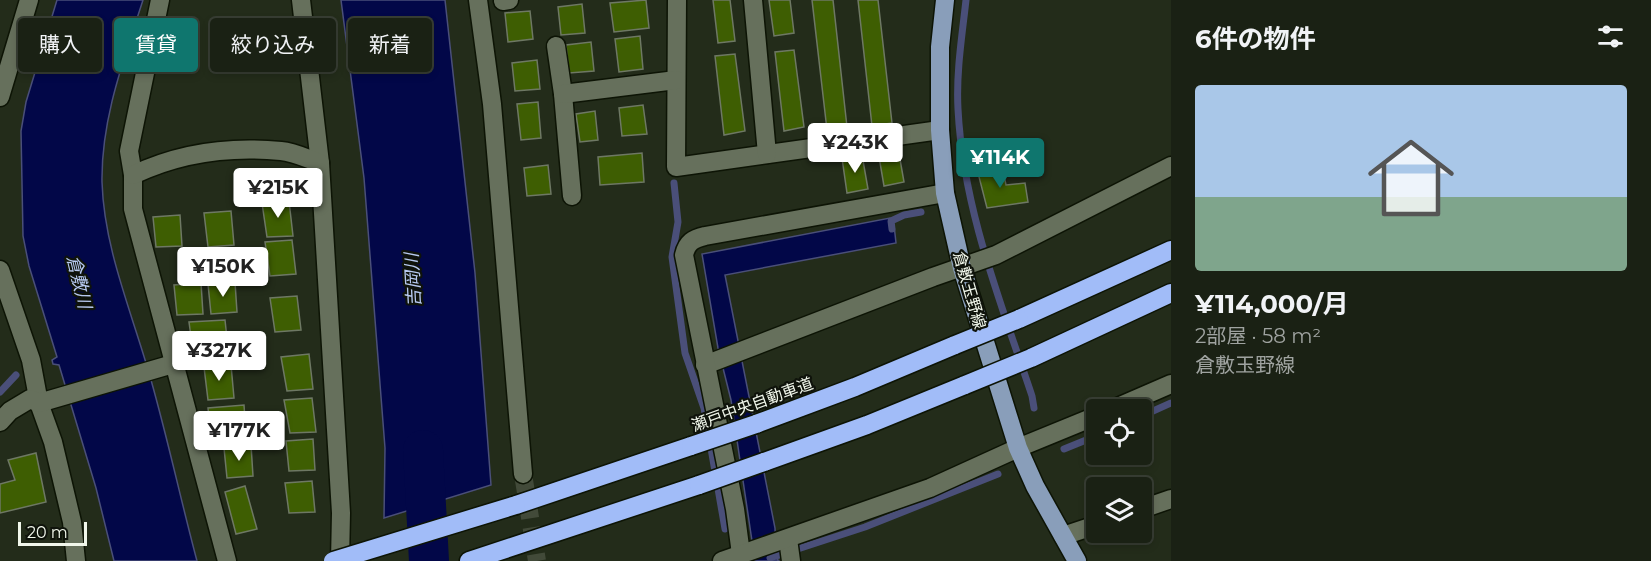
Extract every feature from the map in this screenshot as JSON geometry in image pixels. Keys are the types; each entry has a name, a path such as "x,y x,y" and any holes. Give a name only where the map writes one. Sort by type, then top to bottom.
{"highway":[{"name":"瀬戸中央自動車道","path":"333,561 516,505 756,424 855,387 1019,319 1171,249"},
{"path":"469,561 764,462 1031,358 1171,293"}],"main road":[{"name":"倉敷玉野線","path":"945,0 940,48 940,130 945,193 968,266 1018,448 1035,486 1077,561"}],"street":[{"path":"0,97 29,0"},
{"path":"160,0 129,151 133,208 170,365 227,561"},
{"path":"301,0 320,163 341,513 340,561"},
{"path":"478,0 493,116 523,474"},
{"path":"503,1 509,0"},
{"path":"677,0 676,167 940,130"},
{"path":"753,0 767,154"},
{"path":"556,46 563,94 572,196"},
{"path":"563,94 676,80"},
{"path":"132,175 152,166 211,151 283,151 320,163"},
{"path":"711,363 996,255 1171,166"},
{"path":"747,552 735,509 715,405 711,363 684,255 686,246 694,238 945,193"},
{"path":"0,270 43,402 72,522 76,561"},
{"path":"0,422 10,411 30,399 43,402 170,365"},
{"path":"1136,399 1171,384"},
{"path":"722,561 747,552 788,549 1086,420"},
{"path":"1152,506 1171,499"},
{"path":"1063,536 1086,528"}],"water":[{"name":"倉敷川","path":"57,0 143,0 137,18 114,18 114,72 120,72 105,135 102,182 104,207 120,282 157,403 197,561 114,561 96,488 59,365 53,364 52,360 57,357 29,266 23,236 21,131 26,102 35,72 102,72 102,18 52,18"},
{"path":"341,0 445,0 475,273 491,485 384,518 385,448 364,178 350,72 432,72 432,18 348,18 348,54"},
{"path":"890,218 894,225 896,243 725,275 775,528 776,558 779,561 755,561 731,400 718,348 702,254"}],"building":[{"path":"646,0 649,28 614,32 610,3"},
{"path":"713,0 730,0 735,41 718,43"},
{"path":"769,0 790,0 794,33 774,36"},
{"path":"812,0 833,0 847,127 827,130"},
{"path":"858,0 878,0 892,123 872,126"},
{"path":"582,4 585,33 561,35 558,7"},
{"path":"530,11 533,39 508,42 505,13"},
{"path":"640,36 643,69 619,72 615,39"},
{"path":"591,42 594,71 569,73 566,45"},
{"path":"794,50 804,127 784,131 775,52"},
{"path":"735,54 745,131 724,135 715,56"},
{"path":"537,60 540,89 515,91 512,63"},
{"path":"538,102 541,138 521,140 517,104"},
{"path":"643,105 647,134 622,136 619,108"},
{"path":"595,111 598,140 580,142 576,114"},
{"path":"898,148 904,182 884,186 878,151"},
{"path":"642,153 644,182 600,185 598,157"},
{"path":"862,155 868,189 847,193 842,158"},
{"path":"548,165 551,194 527,196 524,168"},
{"path":"1002,166 1006,185 1025,183 1028,202 987,208 977,169"},
{"path":"289,201 293,236 267,237 262,203"},
{"path":"231,211 234,245 208,247 204,213"},
{"path":"180,215 182,246 156,247 153,217"},
{"path":"292,240 296,274 270,276 265,242"},
{"path":"235,282 237,312 211,314 208,284"},
{"path":"201,283 203,314 177,315 174,285"},
{"path":"297,296 301,330 275,332 270,298"},
{"path":"225,320 229,357 194,359 189,322"},
{"path":"309,354 313,389 287,391 281,357"},
{"path":"231,365 234,398 208,400 204,367"},
{"path":"312,398 316,432 290,433 284,400"},
{"path":"244,405 246,435 211,438 208,408"},
{"path":"313,439 315,470 289,471 286,441"},
{"path":"251,445 253,476 227,478 224,448"},
{"path":"36,453 46,502 0,513 0,484 15,480 8,460"},
{"path":"312,481 315,512 289,513 285,483"},
{"path":"245,486 257,529 236,534 225,492"}],"waterway":[{"path":"966,0 960,54 958,109 967,183 985,255 1034,408"},
{"path":"674,183 678,222 672,257 685,353 704,408 725,529"},
{"path":"892,229 891,221 904,215 921,212"},
{"path":"0,392 16,375"},
{"path":"1152,412 1171,403"},
{"path":"1064,449 1086,440"},
{"name":"吉岡川","path":"423,450 429,561"},
{"path":"770,558 865,527 998,474"}],"tunnel":[{"path":"523,474 537,561"}]}
